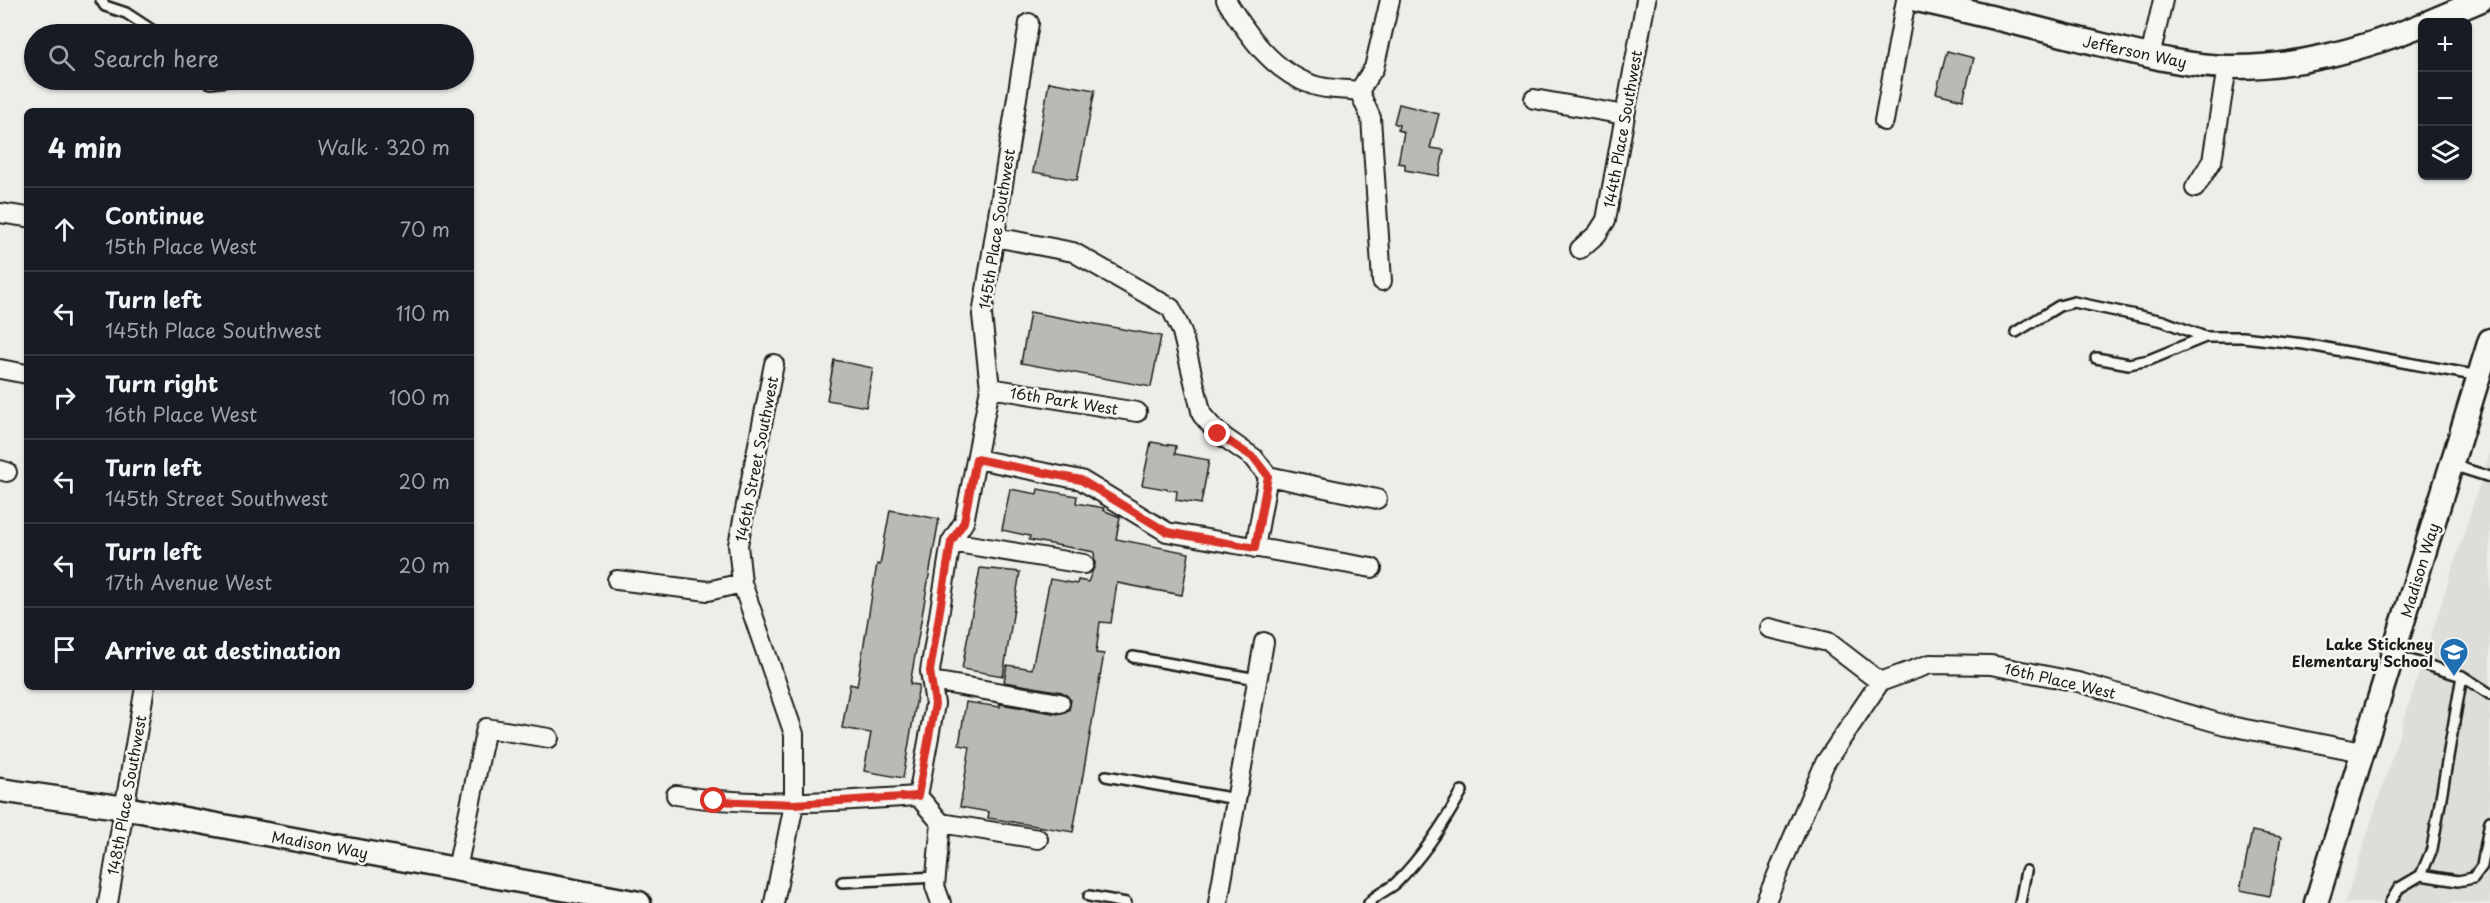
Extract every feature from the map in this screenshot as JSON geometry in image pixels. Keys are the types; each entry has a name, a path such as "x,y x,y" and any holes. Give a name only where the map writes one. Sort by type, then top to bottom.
{"street":[{"path":"1226,0 1247,34 1277,66 1314,86 1359,91"},
{"path":"1359,91 1374,68 1390,0"},
{"name":"144th Place Southwest","path":"1580,249 1597,234 1606,220 1646,0"},
{"path":"1884,121 1906,0"},
{"path":"2150,57 2163,0"},
{"path":"2438,18 2481,0"},
{"name":"Jefferson Way","path":"1925,1 2150,57 2227,67 2281,64 2323,58 2384,40 2418,27"},
{"name":"145th Place Southwest","path":"918,796 935,704 930,671 951,542 964,522 990,388 982,315 1029,23"},
{"path":"2196,188 2212,160 2227,67"},
{"path":"1359,91 1371,118 1382,281"},
{"path":"1534,99 1625,115"},
{"path":"0,213 24,217"},
{"path":"995,237 1073,252 1171,308 1182,332 1202,415 1218,434 1254,458 1268,476 1377,499"},
{"name":"Madison Way","path":"2316,903 2490,340"},
{"name":"146th Street Southwest","path":"774,364 738,545 742,583 794,734 794,804 774,903"},
{"path":"0,369 24,373"},
{"name":"16th Park West","path":"990,388 1137,412"},
{"path":"976,459 1081,480 1167,532 1372,568"},
{"path":"1255,548 1268,476"},
{"path":"951,542 1084,564"},
{"path":"616,580 708,591 742,583"},
{"path":"1765,903 1825,763 1880,682 1828,642 1769,628"},
{"path":"1218,903 1264,642"},
{"name":"16th Place West","path":"1880,682 1930,664 1991,665 2078,682 2225,725 2362,752"},
{"path":"932,681 1060,703"},
{"name":"148th Place Southwest","path":"108,903 145,690"},
{"path":"457,869 486,728 549,738"},
{"name":"Madison Way","path":"0,790 125,808 639,903"},
{"path":"676,795 714,801 794,804 918,796 941,823 1038,839"},
{"path":"938,888 941,823"}],"lane":[{"path":"101,0 105,6 126,12 143,24"},
{"path":"2016,332 2059,306 2074,302 2102,306 2163,321 2205,337 2304,344 2479,376"},
{"path":"2096,358 2129,364 2205,337"},
{"path":"2452,465 2490,477"},
{"path":"2392,655 2462,676 2490,694"},
{"path":"1133,657 1257,679"},
{"path":"2390,903 2399,888 2421,875 2432,849 2462,676"},
{"path":"1106,776 1236,799"},
{"path":"1370,903 1395,884 1422,854 1443,825 1462,791"},
{"path":"2421,875 2458,880 2473,878 2482,866 2490,821"},
{"path":"2020,903 2026,871"},
{"path":"842,882 938,888"},
{"path":"1089,896 1126,903"}],"shaded area":[{"name":"Lake Stickney Elementary School","path":"2490,452 2490,903 2345,903"}],"building":[{"path":"1947,51 1974,58 1963,100 1936,93"},
{"path":"1049,82 1095,90 1077,180 1033,172"},
{"path":"1399,104 1439,114 1430,148 1444,150 1439,176 1405,170 1405,164 1398,163 1404,132 1398,130 1399,125 1394,123"},
{"path":"1030,312 1161,336 1151,387 1021,363"},
{"path":"834,360 873,368 866,407 827,400"},
{"path":"1151,442 1176,446 1175,454 1209,460 1201,504 1176,500 1177,491 1142,485"},
{"path":"1010,489 1037,494 1038,489 1077,496 1076,503 1104,508 1103,510 1120,517 1116,539 1189,553 1182,595 1117,583 1111,623 1100,622 1096,653 1104,654 1073,832 988,818 989,812 960,807 970,747 959,745 966,702 1000,707 1000,704 1058,714 1069,710 1071,700 1062,692 1004,682 1007,665 1032,669 1050,579 1077,584 1078,580 1088,582 1095,565 1094,552 1029,540 1030,536 1002,530"},
{"path":"890,510 939,519 910,684 919,685 903,778 864,771 871,733 842,728 850,684 857,686 877,564 880,565"},
{"path":"980,568 1020,572 1003,676 962,669"},
{"path":"2252,831 2281,837 2270,896 2240,890"}],"place":[{"name":"Lake Stickney Elementary School","path":"2454,678"}],"route":[{"path":"714,801 794,804 918,796 935,704 930,671 951,542 964,522 976,459 1081,480 1167,532 1255,548 1268,476 1254,458 1218,434"}]}
